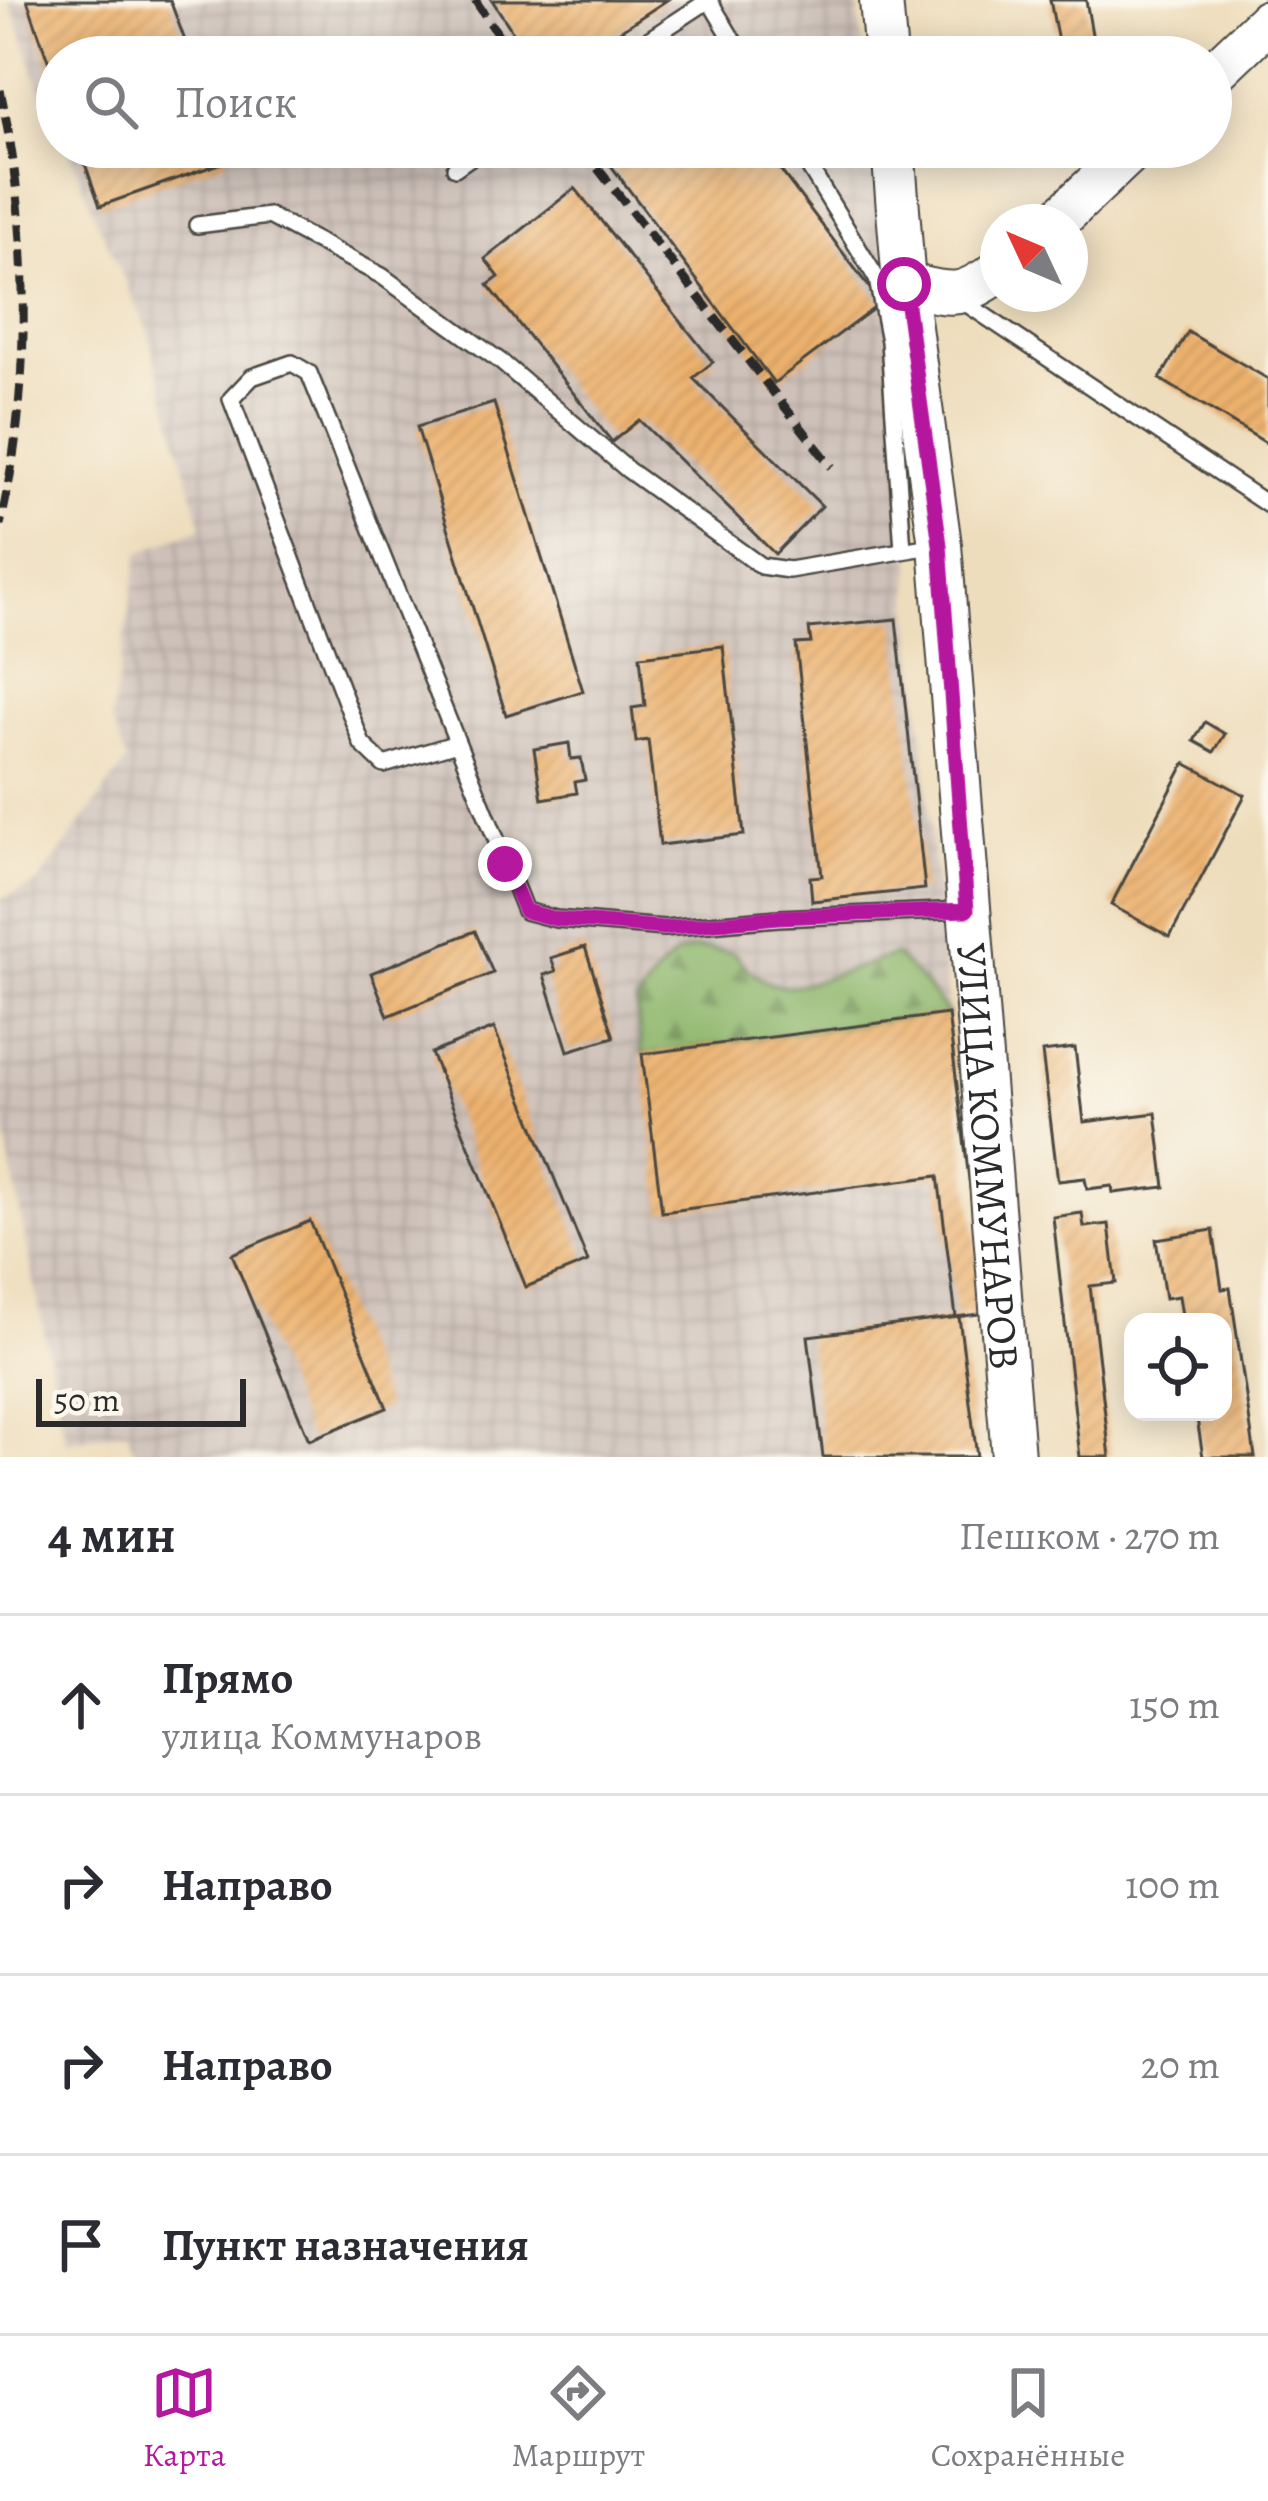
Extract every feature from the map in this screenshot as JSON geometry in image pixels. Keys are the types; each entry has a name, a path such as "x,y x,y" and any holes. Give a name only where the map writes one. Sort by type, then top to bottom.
{"main road":[{"path":"881,0 884,36"},
{"path":"1232,55 1268,21"},
{"name":"УЛИЦА КОММУНАРОВ","path":"895,168 922,547 967,910 1013,1457"},
{"path":"1075,204 1114,168"},
{"path":"904,284 953,295 980,285"}],"lane":[{"path":"654,36 709,0 730,36"},
{"path":"197,224 269,217 382,276 500,361 628,470 761,566 789,570 922,547 877,280 810,168"},
{"path":"953,295 1268,505"},
{"path":"457,743 384,765 362,743 231,399 252,377 292,363 309,373 525,911 556,919 664,928 778,917 967,910"}],"shaded area":[{"path":"10,0 857,0 861,36 36,36 36,76"},
{"path":"76,168 876,168 914,471 910,602 948,1014 986,1313 959,1317 977,1457 136,1457 127,1430 66,1442 0,1109 0,900 38,883 127,761 111,720 139,553 202,527 146,326"}],"green space":[{"path":"697,948 734,953 754,974 781,986 895,955 948,1014 642,1054 636,1003 676,954"}],"building":[{"path":"27,0 170,0 183,36 40,36"},
{"path":"492,0 667,0 612,36 515,36"},
{"path":"1050,0 1086,0 1092,36 1057,36"},
{"path":"86,168 207,168 100,206"},
{"path":"613,168 779,168 881,303 774,383"},
{"path":"575,188 713,362 693,378 822,506 775,554 639,420 612,442 488,285 499,277 485,259"},
{"path":"1188,332 1268,379 1268,444 1160,379"},
{"path":"494,403 583,691 506,715 417,427"},
{"path":"896,619 925,889 812,901 810,877 822,876 796,644 811,643 809,628"},
{"path":"723,646 744,835 660,845 648,740 636,742 632,708 645,706 640,656"},
{"path":"1205,722 1225,734 1214,752 1194,741"},
{"path":"569,743 571,759 581,758 585,780 575,782 577,793 542,799 534,749"},
{"path":"1185,763 1245,795 1170,937 1111,905"},
{"path":"475,931 493,973 388,1016 371,973"},
{"path":"585,947 614,1037 568,1051 544,975 556,971 551,958"},
{"path":"948,1014 986,1313 956,1317 938,1176 662,1212 642,1054"},
{"path":"494,1028 588,1262 526,1287 431,1053"},
{"path":"1075,1048 1084,1122 1156,1113 1165,1187 1113,1193 1112,1186 1087,1189 1085,1178 1058,1181 1042,1052"},
{"path":"1082,1213 1084,1227 1109,1224 1116,1283 1090,1286 1110,1457 1080,1457 1053,1217"},
{"path":"310,1221 387,1408 309,1440 232,1254"},
{"path":"1213,1230 1222,1289 1230,1288 1255,1457 1203,1457 1197,1421 1232,1421 1232,1313 1182,1313 1179,1296 1165,1298 1156,1239"},
{"path":"959,1317 977,1457 823,1457 808,1336"}],"railway":[{"path":"475,0 499,36"},
{"path":"0,90 17,196 23,308 18,419 0,525"},
{"path":"597,168 832,467"}],"route":[{"path":"505,864 525,911 556,919 664,928 778,917 967,910 940,545 904,284"}]}
